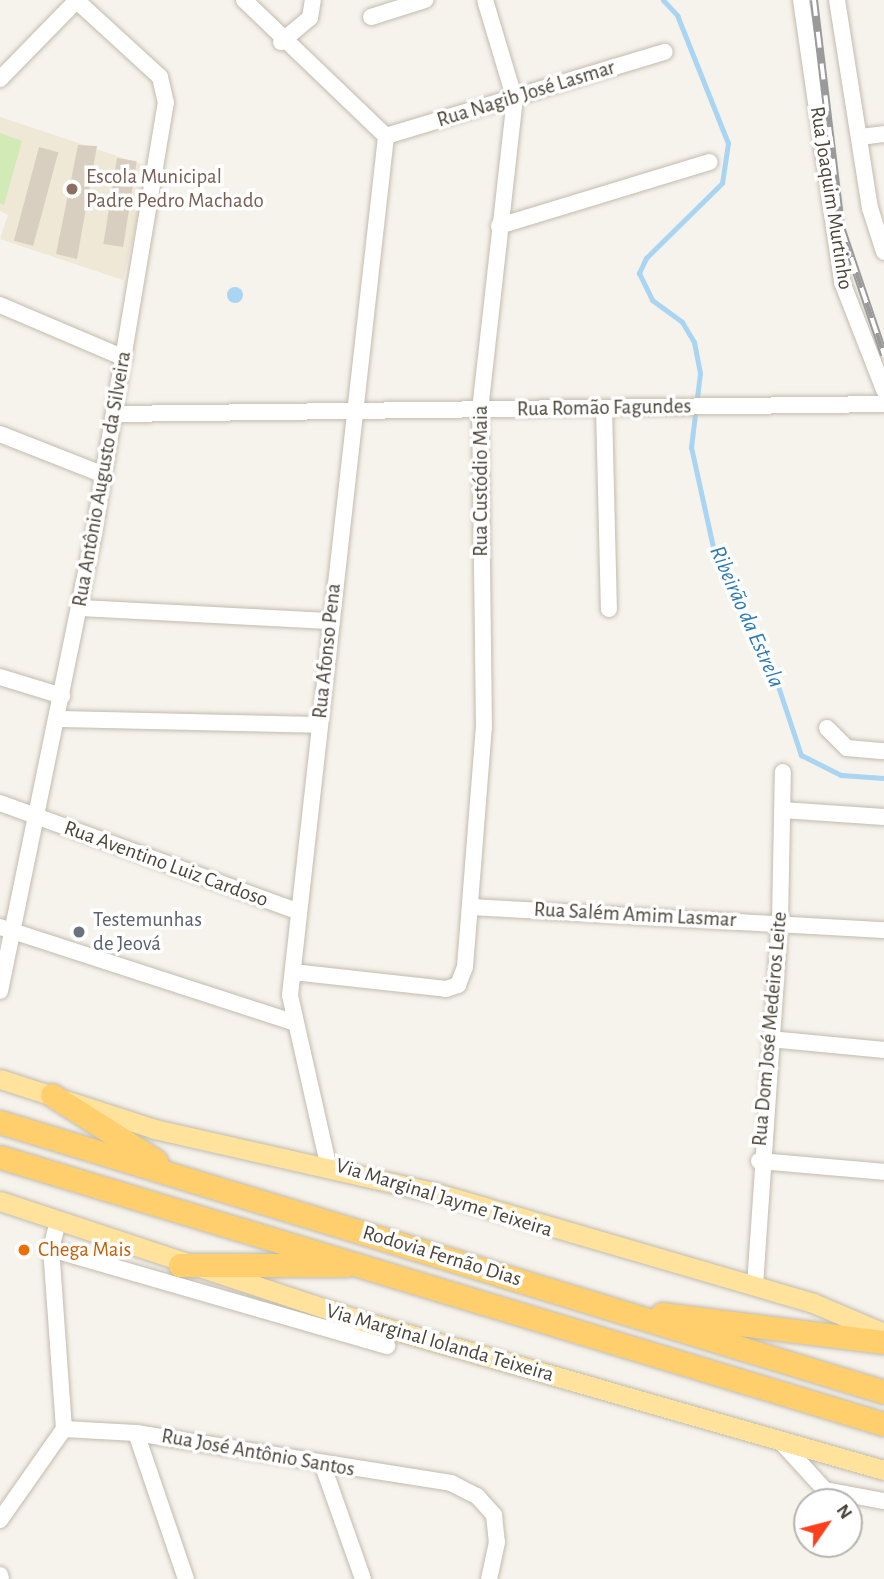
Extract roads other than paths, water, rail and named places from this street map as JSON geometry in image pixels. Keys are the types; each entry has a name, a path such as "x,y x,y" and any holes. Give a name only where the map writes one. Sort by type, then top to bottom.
{"highway":[{"path":"52,1096 180,1175"},
{"name":"Rodovia Fernão Dias","path":"0,1122 884,1392"},
{"name":"Rodovia Fernão Dias","path":"0,1157 369,1266 884,1424"},
{"path":"180,1265 369,1266"},
{"path":"622,1311 884,1342"}],"main road":[{"name":"Via Marginal Jayme Teixeira","path":"0,1079 155,1129 328,1164 755,1286 884,1333"},
{"name":"Via Marginal Iolanda Teixeira","path":"0,1202 58,1220 180,1265 783,1444 884,1470"}],"street":[{"path":"0,79 76,0"},
{"name":"Rua Antônio Augusto da Silveira","path":"0,991 7,929 32,816 58,719 104,475 166,92 156,72 76,0"},
{"path":"244,0 281,42 386,136"},
{"path":"281,42 310,18 313,0"},
{"path":"371,17 425,0"},
{"name":"Rua Custódio Maia","path":"293,972 446,989 458,985 466,967 484,728 480,410 515,100 485,0"},
{"name":"Rua Joaquim Murtinho","path":"801,0 842,282 884,390"},
{"name":"Rua Joaquim Murtinho","path":"837,0 870,208 884,252"},
{"name":"Rua Nagib José Lasmar","path":"386,136 515,100 665,52"},
{"path":"860,136 884,134"},
{"name":"Rua Afonso Pena","path":"328,1164 293,1022 293,972 353,412 386,136"},
{"path":"499,226 710,162"},
{"path":"0,306 124,358"},
{"name":"Rua Romão Fagundes","path":"114,414 884,404"},
{"path":"604,408 609,609"},
{"path":"0,435 104,475"},
{"path":"79,607 330,621"},
{"path":"0,677 62,696"},
{"path":"58,719 320,725"},
{"path":"827,728 847,747 884,751"},
{"name":"Rua Dom José Medeiros Leite","path":"755,1286 759,1161 780,922 783,772"},
{"name":"Rua Aventino Luiz Cardoso","path":"0,803 299,912"},
{"path":"782,810 884,817"},
{"name":"Rua Salém Amim Lasmar","path":"470,907 780,922 884,930"},
{"path":"7,929 293,1022"},
{"path":"770,1039 884,1050"},
{"path":"759,1161 884,1172"},
{"path":"0,1520 64,1429 51,1249 58,1220"},
{"path":"51,1249 387,1346"},
{"name":"Rua José Antônio Santos","path":"64,1429 136,1433 323,1466 451,1483 477,1496 494,1515 497,1542 489,1579"},
{"path":"136,1433 186,1579"},
{"path":"783,1444 825,1490 884,1501"},
{"path":"323,1466 363,1579"}],"water":[{"path":"235,287 241,289 241,301 235,303 229,301 227,295 229,289"}],"waterway":[{"name":"Ribeirão da Estrela","path":"663,0 677,15 728,143 722,183 646,258 639,273 652,300 682,322 694,342 700,373 691,447 713,547 773,671 801,755 841,775 884,778"}],"railway":[{"path":"814,0 841,227 884,355"}],"place":[{"name":"Escola Municipal Padre Pedro Machado","path":"72,189"},
{"name":"Testemunhas de Jeová","path":"79,932"},
{"name":"Chega Mais","path":"24,1250"}]}
